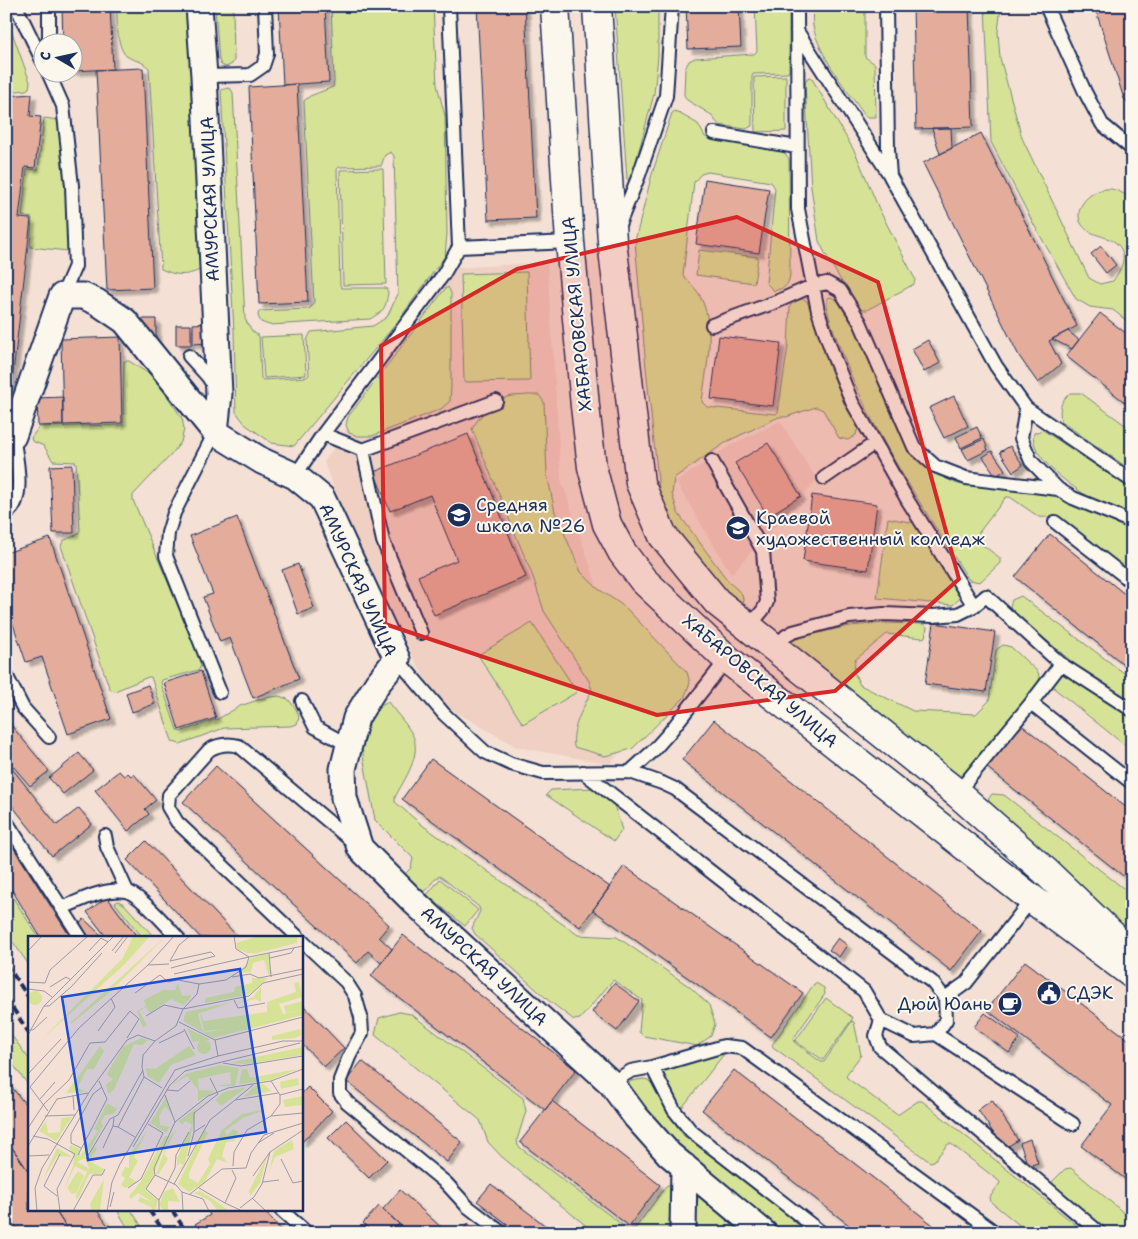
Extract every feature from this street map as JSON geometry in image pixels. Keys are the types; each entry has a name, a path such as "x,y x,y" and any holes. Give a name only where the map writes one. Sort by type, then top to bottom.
{"main road":[{"name":"ХАБАРОВСКАЯ УЛИЦА","path":"555,6 570,242 592,467 607,524 622,552 643,580 727,659 1032,899 1132,974"},
{"name":"ХАБАРОВСКАЯ УЛИЦА","path":"597,6 612,241 640,483 663,536 717,602 957,793 1045,871 1132,954"}],"street":[{"name":"АМУРСКАЯ УЛИЦА","path":"200,6 219,394 214,432 262,461 295,476 322,498 397,659 376,684 356,718 343,769 344,798 360,848 413,901 611,1083 643,1125 669,1154 764,1233"},
{"path":"10,437 62,296 83,296 97,302 125,321 214,432"},
{"path":"683,1233 684,1166"}],"lane":[{"path":"16,6 32,39"},
{"path":"49,6 50,32"},
{"path":"204,76 250,75 263,66 267,54 265,6"},
{"path":"295,476 323,434 443,275 459,247 449,6"},
{"path":"612,241 639,175 666,96 672,6"},
{"path":"797,6 798,209 818,311 852,402 908,501 974,606"},
{"path":"886,6 890,176"},
{"path":"1046,6 1085,92 1102,124 1132,149"},
{"path":"797,30 890,176 996,366 1026,408 1132,481"},
{"path":"52,82 63,106 72,186 75,266 62,296"},
{"path":"714,134 797,147"},
{"path":"459,247 570,242"},
{"path":"712,325 776,302 812,286 827,283 840,290 860,322 914,447 935,466 966,478 1058,489"},
{"path":"190,356 208,377 219,394"},
{"path":"323,434 363,450 496,401"},
{"path":"1026,408 1021,438 1031,461 1058,489 1073,498 1132,522"},
{"path":"214,432 174,513 168,533 166,556 220,692"},
{"path":"6,513 11,511 16,504 19,494 10,437"},
{"path":"824,478 875,443"},
{"path":"363,450 383,541 421,633"},
{"path":"712,461 763,551 767,602 748,628"},
{"path":"1055,522 1132,582"},
{"path":"774,648 793,632 849,617 884,614 934,616 958,614 974,606 986,596 1061,664 1132,710"},
{"path":"397,659 444,714 485,752 511,764 543,772 630,772 675,789 932,982 945,998 946,1020 936,1034"},
{"path":"630,772 669,733 727,659"},
{"path":"957,793 1061,664"},
{"path":"6,676 23,708 49,737"},
{"path":"302,701 315,727 348,745"},
{"path":"1031,703 1132,783"},
{"path":"297,936 177,822 168,807 169,795 209,750 216,746 231,744 239,746 360,848"},
{"path":"583,772 864,991 881,1020 914,1036 936,1034 1073,1124"},
{"path":"6,821 81,936"},
{"path":"105,836 107,847 127,891 143,902 176,936"},
{"path":"62,908 101,892 127,891"},
{"path":"945,998 966,983 1032,899"},
{"path":"302,941 346,982 355,996 361,1017 362,1033 349,1057 340,1080 340,1093 347,1102 446,1183 467,1206 502,1233"},
{"path":"881,1020 876,1036 880,1047 1100,1233"},
{"path":"611,1083 631,1071 652,1067 724,1046 742,1048 996,1233"},
{"path":"652,1067 674,1110 691,1131 822,1233"},
{"path":"283,1212 307,1233"}],"highlighted area":[{"path":"737,217 878,282 959,579 835,691 657,715 385,624 381,346 517,269"}],"shaded area":[{"name":"Средняя школа №26","path":"547,262 561,479 595,580 624,748 609,764 517,747 437,701 359,556 324,462 456,268"},
{"name":"Краевой художественный колледж","path":"780,421 817,480 731,574 676,482 729,446"}],"green space":[{"path":"117,6 190,6 203,268 192,273 177,274 161,269 149,68 128,57 121,48 118,34"},
{"path":"215,6 233,6 234,60 232,64 226,67 221,65 219,60"},
{"path":"331,6 433,6 437,85 445,116 447,233 445,256 395,325 294,446 272,443 246,425 236,412 234,331 221,90 228,88 233,93 245,319 252,331 259,336 261,378 263,380 307,377 309,375 307,340 311,332 373,326 387,317 398,294 394,156 391,152 385,155 381,166 339,167 337,169 340,285 342,288 386,288 388,292 384,309 370,319 269,325 261,322 258,316 259,311 309,309 314,304 304,101 310,96 333,87"},
{"path":"615,6 658,6 658,56 654,94 631,180 627,179"},
{"path":"755,6 789,6 789,70 788,73 753,74 752,126 746,129 719,125 710,114 687,100 684,95 685,69 689,61 695,58 754,54 757,51"},
{"path":"812,6 865,6 865,57 875,64 876,117 866,117 827,61 813,26"},
{"path":"985,6 1001,6 998,32 1000,58 1022,138 1089,278 1100,284 1113,281 1122,266 1123,253 1112,240 1094,234 1083,227 1079,215 1080,209 1087,198 1105,189 1116,190 1132,199 1132,325 1113,310 1090,307 1076,299 1033,223 991,142"},
{"path":"6,16 30,82 29,88 26,90 8,92 6,90"},
{"path":"786,76 786,131 755,132 754,77"},
{"path":"811,77 856,154 879,209 915,279 914,284 867,310 859,310 819,241 811,187 805,84 807,78"},
{"path":"675,111 698,124 705,137 784,152 789,159 790,275 785,286 774,291 766,283 775,188 771,182 708,172 701,174 694,182 683,275 699,294 708,322 708,362 702,402 707,407 776,414 778,412 788,346 790,306 794,301 803,299 807,301 844,403 858,427 856,435 848,440 839,438 823,410 816,407 786,417 779,417 728,441 674,478 672,494 678,513 728,581 742,594 745,610 690,565 661,508 635,241 652,174 672,113"},
{"path":"44,118 58,120 66,187 68,251 30,247 32,218 22,216 27,169 38,170"},
{"path":"383,169 386,284 343,285 340,170"},
{"path":"699,250 758,257 754,283 696,275"},
{"path":"527,272 530,381 464,382 461,274"},
{"path":"448,287 451,293 450,401 441,409 372,436 358,436 349,433 346,425 348,417"},
{"path":"831,297 837,300 866,346 908,450 931,472 958,484 1053,494 1132,527 1132,576 1054,517 1039,517 1010,497 1006,497 977,535 976,540 1000,558 1000,563 980,582 969,580 914,494 864,404 850,374 830,321 827,298"},
{"path":"304,335 306,375 264,378 261,337"},
{"path":"124,361 129,361 154,377 182,418 184,429 181,442 171,455 133,495 133,500 202,663 199,670 162,680 161,683 177,730 180,732 218,719 240,706 264,698 279,696 288,699 296,709 299,717 297,724 290,726 224,728 180,744 173,742 171,738 151,677 115,691 109,687 61,546 63,541 78,534 80,530 76,462 53,461 44,446 32,441 31,438 39,427 123,425"},
{"path":"1070,393 1081,393 1132,430 1132,471 1061,421 1061,406 1064,399"},
{"path":"539,395 544,402 547,474 555,512 581,572 597,588 625,607 687,672 690,683 684,698 632,749 605,756 574,747 576,725 592,690 589,681 544,611 533,577 472,429 478,419 491,406 509,396"},
{"path":"1043,430 1132,490 1132,516 1091,498 1060,477 1037,451 1034,433"},
{"path":"888,518 915,523 960,598 953,605 877,598"},
{"path":"1021,596 1132,679 1132,701 1078,667 1012,611 1010,606 1012,600"},
{"path":"532,623 577,692 523,724 478,655"},
{"path":"885,623 924,624 927,627 925,637 887,634 855,660 854,672 860,685 913,711 976,714 989,701 996,650 1003,645 1011,647 1038,672 1040,681 1036,690 961,777 956,777 790,645 794,638 850,626"},
{"path":"1067,673 1132,717 1132,751 1055,689 1053,685 1062,674"},
{"path":"388,702 410,730 415,742 414,758 411,767 395,797 395,802 422,825 578,935 617,937 690,987 709,1005 715,1024 711,1036 697,1046 644,1036 639,1032 642,1000 613,980 580,1019 574,1020 548,1000 475,934 472,928 480,911 479,907 440,876 422,892 405,877 405,874 411,868 413,858 375,820 362,747 365,728 376,709"},
{"path":"594,788 614,805 622,830 614,841 546,795 551,790"},
{"path":"992,794 1004,795 1132,895 1132,939 992,806 988,801"},
{"path":"440,879 478,910 465,926 427,895"},
{"path":"6,887 38,936 28,936 28,964 6,932"},
{"path":"118,901 124,904 153,936 141,936 115,903"},
{"path":"816,983 824,988 825,994 793,1039 794,1042 821,1062 824,1062 852,1021 854,1022 861,1055 846,1075 847,1078 896,1114 899,1114 918,1101 922,1101 1086,1233 1029,1233 991,1202 990,1197 1000,1183 999,1181 951,1144 948,1144 934,1161 930,1162 773,1047 772,1045"},
{"path":"826,998 853,1018 823,1060 795,1041"},
{"path":"399,1012 411,1014 523,1098 526,1111 517,1140 518,1146 629,1230 634,1230 666,1186 670,1184 674,1188 667,1233 595,1233 502,1157 488,1142 480,1120 375,1035 379,1018"},
{"path":"6,1028 28,1058 28,1085 6,1055"},
{"path":"723,1052 724,1054 681,1109 678,1108 660,1071 663,1068"},
{"path":"644,1079 652,1084 668,1114 684,1136 765,1197 808,1233 769,1233 673,1152 627,1085 631,1081"},
{"path":"1071,1168 1132,1220 1132,1233 1108,1233 1051,1186 1051,1183 1065,1169"},
{"path":"702,1194 748,1233 695,1233 698,1196"},
{"path":"118,1212 132,1212 146,1233 131,1233"}],"building":[{"path":"62,6 110,6 113,69 82,71 82,32 63,32"},
{"path":"279,6 325,6 329,82 283,85"},
{"path":"477,6 525,6 536,218 488,220"},
{"path":"686,6 739,6 741,47 688,49"},
{"path":"913,6 969,6 973,127 916,129"},
{"path":"1104,6 1132,6 1132,106 1124,99 1095,8"},
{"path":"143,68 153,288 107,290 96,70"},
{"path":"297,84 308,302 259,304 249,87"},
{"path":"32,94 30,116 41,117 35,168 25,167 19,218 31,219 9,408 6,408 6,96"},
{"path":"932,128 951,128 952,148 940,154"},
{"path":"981,133 1077,326 1049,341 1061,364 1038,383 1019,356 923,163"},
{"path":"705,179 769,189 759,253 696,244"},
{"path":"1101,246 1116,265 1106,273 1091,254"},
{"path":"1100,313 1132,338 1132,408 1066,356"},
{"path":"142,319 156,319 156,339 141,339"},
{"path":"208,323 209,343 193,344 193,324"},
{"path":"176,325 191,325 191,345 176,345"},
{"path":"1068,331 1079,340 1072,349 1052,339"},
{"path":"719,336 781,343 773,406 711,399"},
{"path":"120,337 122,423 63,425 61,339"},
{"path":"928,340 940,363 924,372 912,349"},
{"path":"954,396 968,426 944,438 929,408"},
{"path":"63,397 63,425 38,426 37,398"},
{"path":"977,427 982,438 961,448 956,437"},
{"path":"468,434 526,577 434,615 418,576 457,560 430,495 390,511 374,472"},
{"path":"984,439 988,450 968,460 962,449"},
{"path":"768,443 801,496 768,516 735,463"},
{"path":"1010,446 1023,465 1013,472 1000,452"},
{"path":"992,451 1005,470 996,476 983,457"},
{"path":"72,465 74,533 53,533 50,466"},
{"path":"812,495 877,504 868,570 803,561"},
{"path":"237,517 299,679 253,698 230,638 220,642 203,597 213,594 190,536"},
{"path":"1050,534 1132,600 1132,671 1015,577"},
{"path":"50,538 111,719 68,734 42,657 26,662 6,604 6,553"},
{"path":"298,564 314,608 298,614 282,570"},
{"path":"934,623 995,632 986,692 925,684"},
{"path":"201,671 216,718 179,730 164,683"},
{"path":"148,685 155,704 132,712 126,693"},
{"path":"6,719 49,771 30,786 6,758"},
{"path":"714,720 982,931 951,971 682,760"},
{"path":"1019,723 1132,812 1132,883 985,766"},
{"path":"79,753 93,770 63,794 49,778"},
{"path":"431,759 610,887 580,927 402,799"},
{"path":"10,766 57,825 79,808 92,824 52,856 6,798 6,769"},
{"path":"216,766 389,925 379,937 392,949 381,963 368,951 357,963 183,802"},
{"path":"119,771 124,776 128,773 131,776 134,774 156,800 145,809 149,814 128,831 95,790"},
{"path":"6,836 70,936 40,936 6,880"},
{"path":"146,841 237,936 199,936 127,860"},
{"path":"624,866 803,993 771,1037 593,910"},
{"path":"107,897 136,936 105,936 87,912"},
{"path":"84,919 102,936 84,936 76,928"},
{"path":"403,935 576,1070 545,1110 371,976"},
{"path":"838,938 847,945 839,957 829,950"},
{"path":"1025,961 1132,1042 1132,1184 1081,1146 1112,1105 987,1010"},
{"path":"614,983 639,1001 617,1031 592,1012"},
{"path":"302,1004 344,1048 324,1067 302,1044"},
{"path":"985,1013 1020,1038 1009,1053 974,1027"},
{"path":"362,1061 462,1142 447,1162 346,1081"},
{"path":"734,1070 943,1233 859,1233 702,1110"},
{"path":"6,1080 28,1108 28,1171 6,1139"},
{"path":"308,1087 332,1111 302,1142 302,1093"},
{"path":"992,1100 1018,1140 1004,1149 978,1110"},
{"path":"552,1101 660,1185 629,1226 520,1142"},
{"path":"346,1120 387,1160 369,1178 328,1138"},
{"path":"6,1139 28,1171 28,1212 56,1212 70,1233 20,1233 6,1212"},
{"path":"1030,1139 1038,1163 1028,1166 1020,1143"},
{"path":"491,1184 555,1233 519,1233 477,1201"},
{"path":"400,1190 443,1229 440,1233 409,1233 383,1209"},
{"path":"379,1206 399,1224 391,1233 373,1233 363,1223"},
{"path":"56,1212 98,1212 113,1233 70,1233"},
{"path":"208,1212 265,1212 284,1233 201,1233 195,1224 210,1215"},
{"path":"468,1223 479,1233 461,1233"}],"railway":[{"path":"6,964 28,997"},
{"path":"6,998 28,1031"},
{"path":"150,1212 165,1233"},
{"path":"173,1212 187,1233"}],"place":[{"name":"Средняя школа №26","path":"459,515"},
{"name":"Краевой художественный колледж","path":"738,528"},
{"name":"СДЭК","path":"1049,993"},
{"name":"Дюй Юань","path":"1010,1004"}]}
